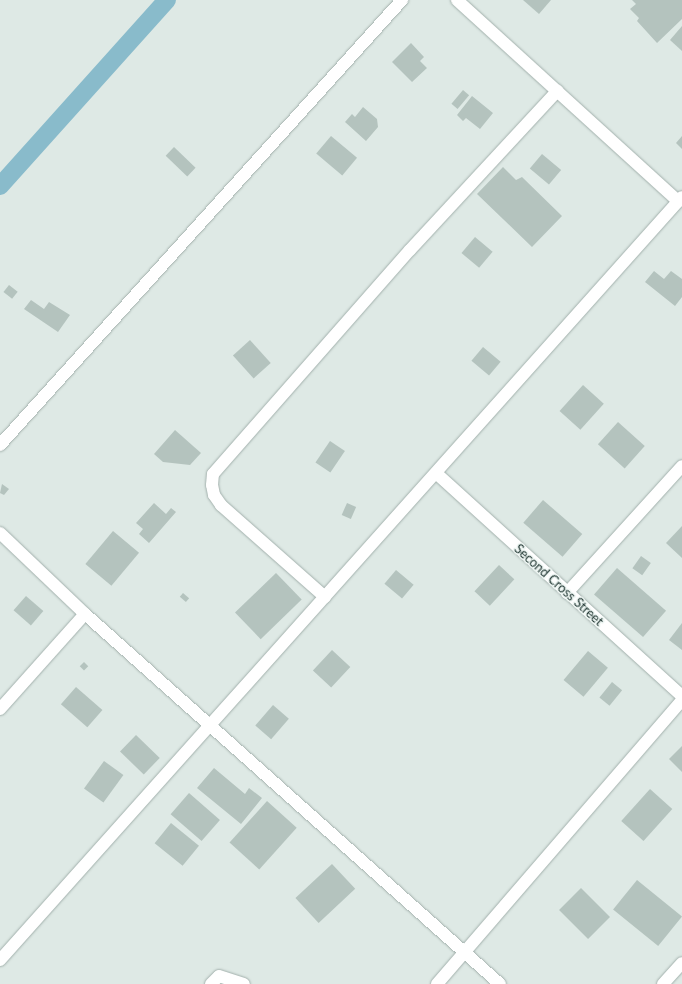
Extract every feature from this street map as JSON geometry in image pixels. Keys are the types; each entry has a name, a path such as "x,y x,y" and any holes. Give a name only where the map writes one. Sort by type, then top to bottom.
{"street":[{"path":"0,445 402,0"},
{"path":"0,960 680,199 557,91 457,0"},
{"path":"325,597 221,505 214,495 212,486 213,474 410,250 557,91"},
{"path":"567,592 682,466"},
{"name":"Second Cross Street","path":"436,473 682,696"},
{"path":"0,533 84,614 500,984"},
{"path":"0,709 84,614"},
{"path":"437,984 682,700"},
{"path":"663,984 682,963"},
{"path":"210,984 219,976 244,984"}],"building":[{"path":"523,0 551,0 539,14"},
{"path":"632,0 682,0 682,19 657,43 637,21 639,18 630,9 636,4"},
{"path":"682,26 682,51 670,40"},
{"path":"411,43 424,57 420,61 427,68 412,82 392,62"},
{"path":"463,90 469,95 458,109 451,104"},
{"path":"472,96 493,113 480,129 466,118 463,121 457,115"},
{"path":"363,107 377,119 378,127 366,141 345,122 352,114 355,117"},
{"path":"331,136 357,158 342,175 316,154"},
{"path":"682,136 682,149 676,143"},
{"path":"174,147 196,168 187,176 166,156"},
{"path":"542,154 561,170 549,185 530,169"},
{"path":"503,167 516,180 522,177 562,216 532,247 477,194"},
{"path":"475,237 493,252 479,268 462,253"},
{"path":"654,271 664,279 671,271 682,279 682,297 675,306 645,282"},
{"path":"9,285 18,292 12,299 3,292"},
{"path":"31,300 44,309 49,302 70,315 58,332 24,309"},
{"path":"250,340 271,363 254,378 233,355"},
{"path":"483,347 501,362 489,376 471,361"},
{"path":"583,385 604,404 580,430 560,411"},
{"path":"618,422 645,446 625,468 598,444"},
{"path":"175,430 201,453 190,465 163,462 154,454"},
{"path":"330,441 345,451 330,473 315,463"},
{"path":"2,484 9,489 4,495 0,493"},
{"path":"543,500 582,534 563,557 523,523"},
{"path":"154,503 166,514 171,508 176,512 149,543 139,534 143,529 136,523"},
{"path":"347,503 356,507 351,519 342,515"},
{"path":"682,526 682,558 666,543"},
{"path":"113,531 139,553 111,586 85,564"},
{"path":"641,556 651,563 642,575 632,568"},
{"path":"499,565 514,579 490,606 474,591"},
{"path":"617,568 666,611 643,637 594,594"},
{"path":"396,570 414,585 402,599 384,584"},
{"path":"276,573 302,600 261,639 235,613"},
{"path":"183,593 189,598 186,602 180,597"},
{"path":"26,596 43,611 31,625 14,610"},
{"path":"682,623 682,650 669,640"},
{"path":"332,650 350,667 331,688 313,670"},
{"path":"588,651 608,668 583,697 564,680"},
{"path":"84,662 88,666 84,670 80,666"},
{"path":"612,682 622,690 610,706 599,698"},
{"path":"76,687 102,710 87,727 61,704"},
{"path":"273,705 289,719 271,739 255,725"},
{"path":"136,735 160,758 144,774 120,752"},
{"path":"682,746 682,772 669,759"},
{"path":"104,761 123,775 103,803 84,789"},
{"path":"214,768 245,794 249,788 262,798 241,824 197,788"},
{"path":"650,789 672,809 644,841 621,821"},
{"path":"189,793 220,820 202,841 171,814"},
{"path":"267,801 297,828 259,869 230,843"},
{"path":"171,823 199,846 183,866 155,843"},
{"path":"332,864 355,889 319,923 295,898"},
{"path":"637,880 682,916 658,946 613,910"},
{"path":"581,888 610,917 588,939 559,910"}],"waterway":[{"path":"0,186 167,0"}]}
